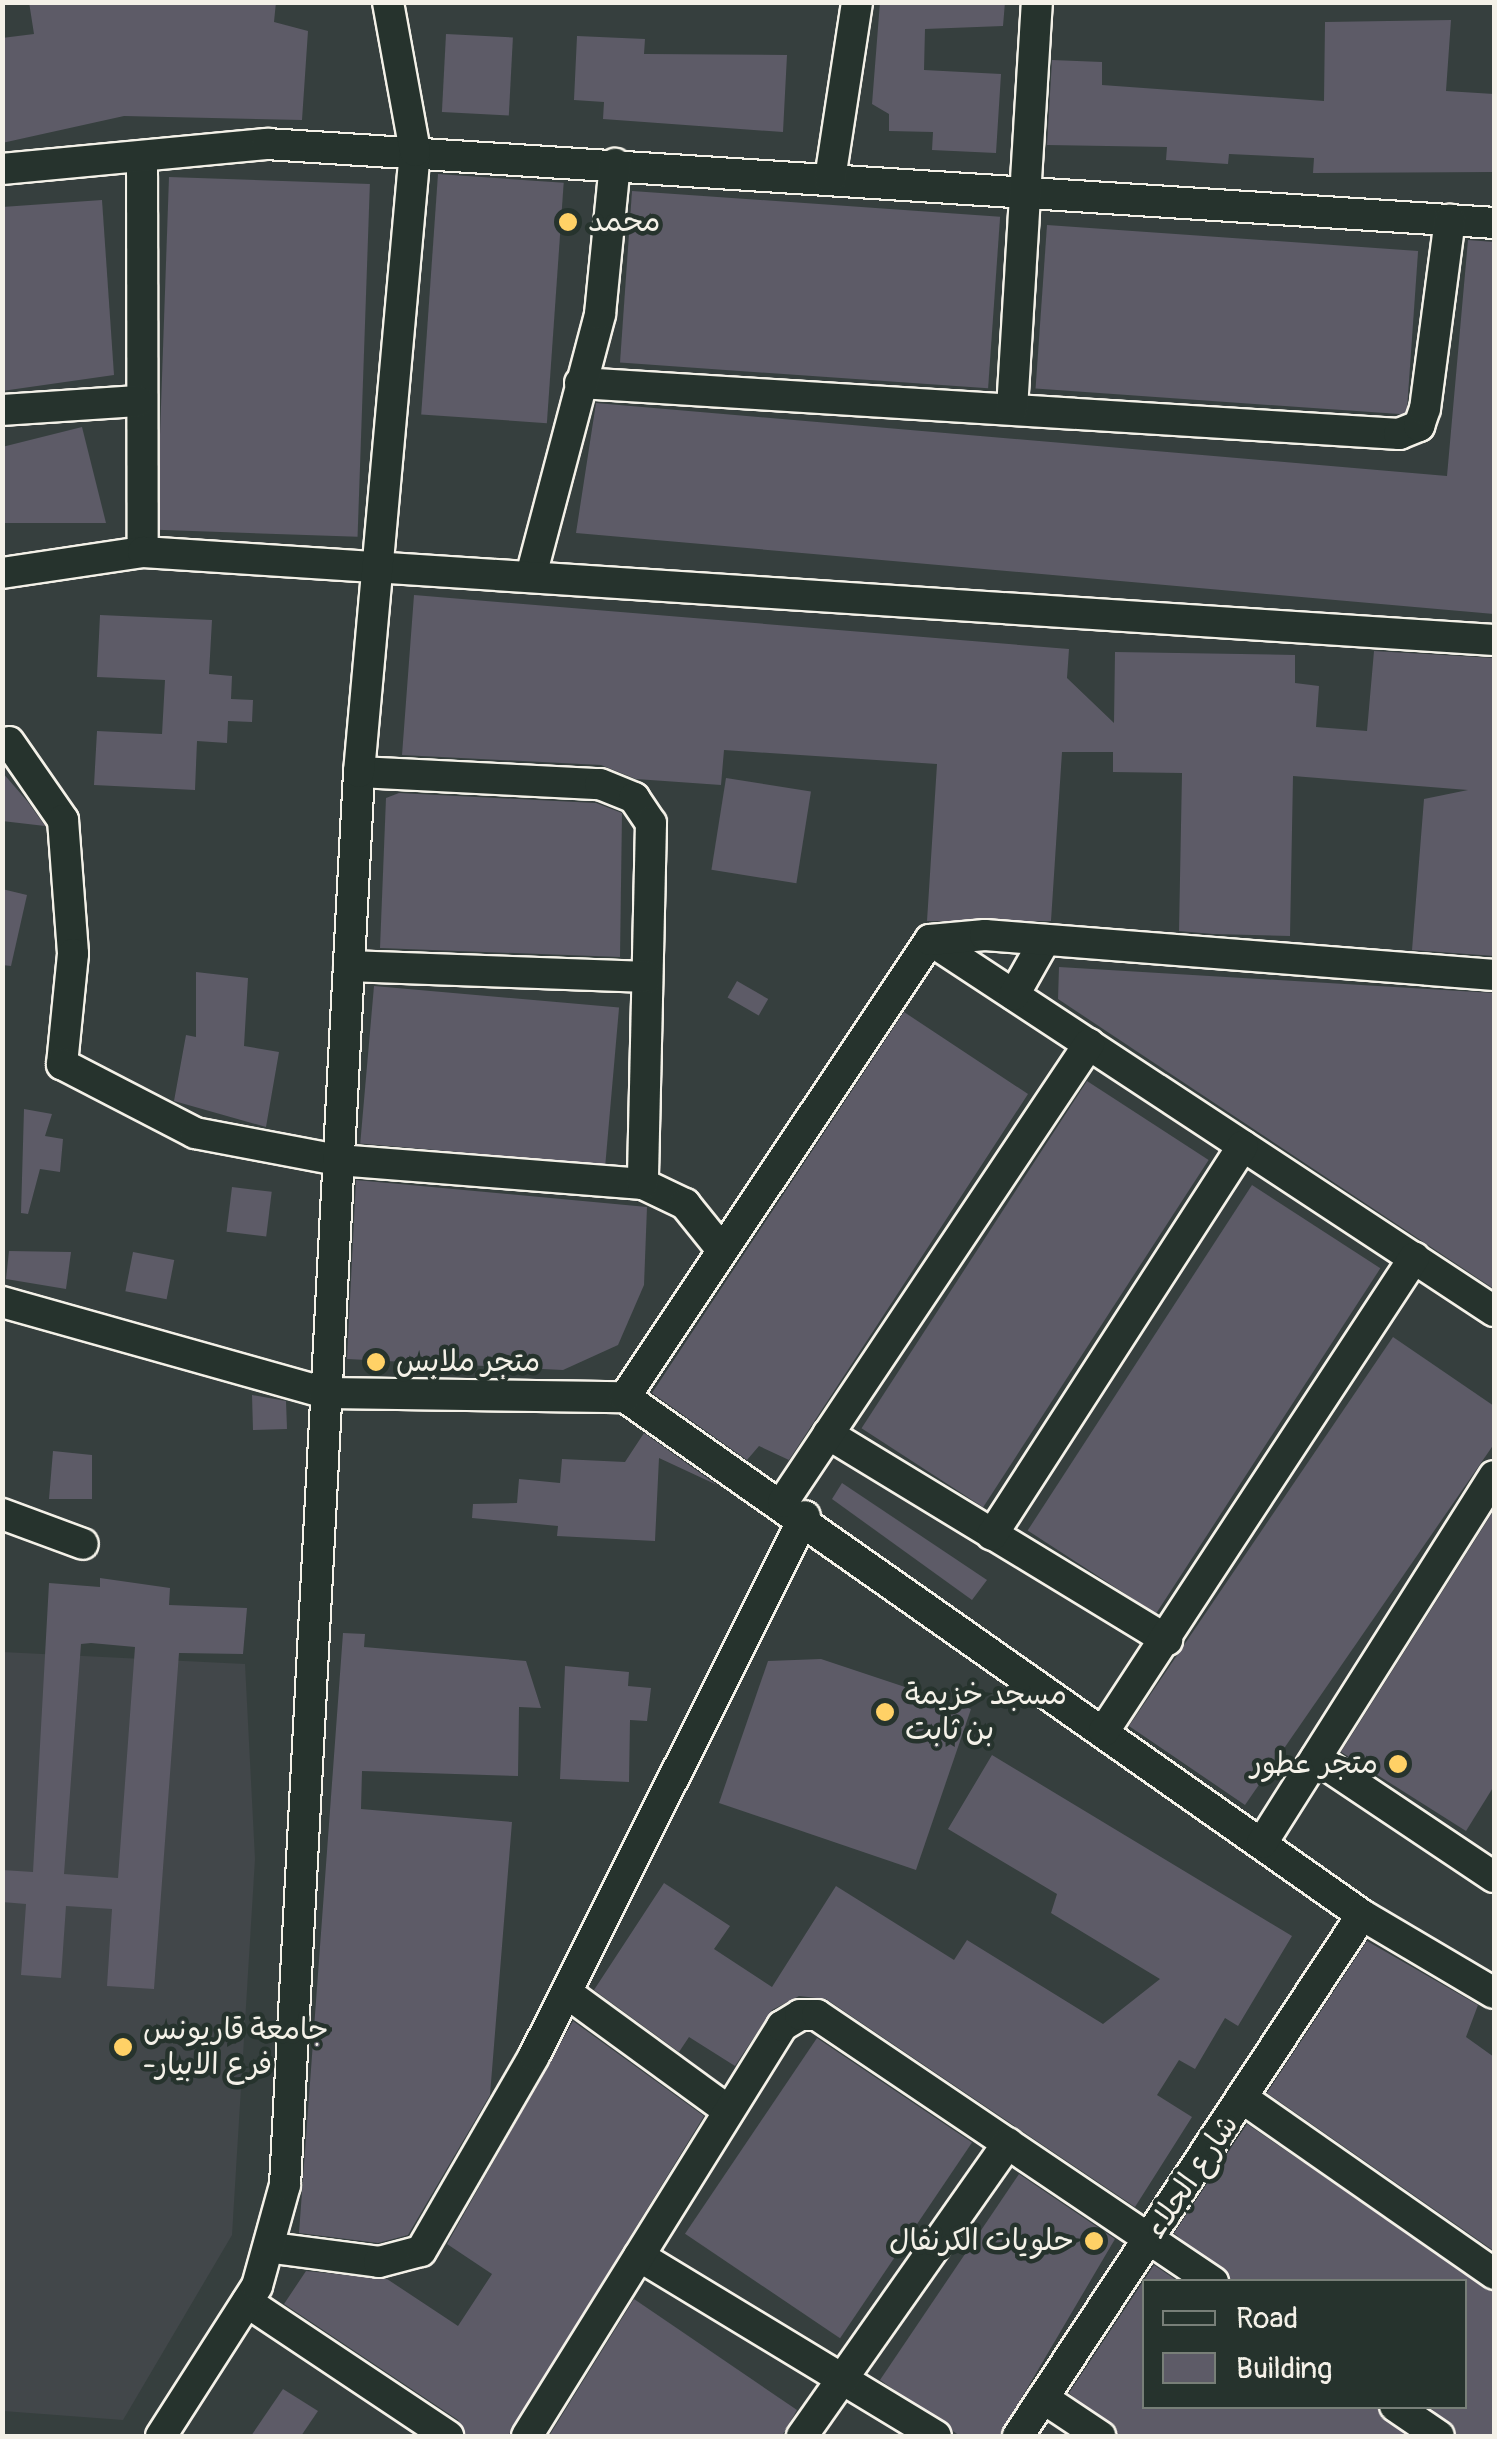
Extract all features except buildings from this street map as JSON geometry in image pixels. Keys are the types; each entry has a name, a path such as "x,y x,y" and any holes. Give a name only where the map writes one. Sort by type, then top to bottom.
{"street":[{"path":"161,2436 247,2302 274,2248 286,2185 359,772 416,151 388,2"},
{"path":"830,179 857,2"},
{"path":"1012,410 1037,2"},
{"path":"2,170 267,144 1494,223"},
{"path":"142,157 138,401 143,552"},
{"path":"532,572 600,314 615,164"},
{"path":"580,383 1399,434 1419,426 1450,220"},
{"path":"2,410 138,401"},
{"path":"2,573 143,552 532,572 1494,640"},
{"path":"9,742 63,820 73,954 62,1064 172,1125 338,1160 643,1184 685,1204 722,1250"},
{"path":"359,772 600,784 634,798 651,822 643,1184"},
{"path":"930,940 1044,940 1494,974"},
{"path":"930,940 1494,1312"},
{"path":"625,1397 930,940"},
{"path":"1014,995 1044,940"},
{"path":"349,966 647,977"},
{"path":"274,2248 380,2262 420,2251 566,1993 828,1434 1088,1044"},
{"path":"992,1534 1242,1146"},
{"path":"1104,1731 1414,1258"},
{"path":"2,1302 326,1393 625,1397 794,1509 1362,1915 1494,1993"},
{"path":"828,1434 1167,1640"},
{"path":"1262,1843 1494,1476"},
{"path":"2,1514 84,1544"},
{"path":"1316,1758 1490,1862"},
{"name":"شارع الجلاء","path":"1018,2436 1245,2100 1362,1915"},
{"path":"566,1993 729,2111"},
{"path":"527,2436 782,2026 817,2015 1209,2279"},
{"path":"1245,2100 1494,2274"},
{"path":"802,2436 1008,2143"},
{"path":"638,2256 936,2436"},
{"path":"247,2302 448,2436"},
{"path":"1044,2398 1100,2436"},
{"path":"1399,2409 1439,2436"}],"shaded area":[{"name":"جامعة قاريونس -فرع الابيار","path":"2,1652 245,1664 255,1859 232,2235 123,2420 3,2411"}],"place":[{"name":"محمد","path":"568,222"},
{"name":"متجر ملابس","path":"376,1362"},
{"name":"مسجد خزيمة بن ثابت","path":"885,1712"},
{"name":"متجر عطور","path":"1398,1764"},
{"name":"جامعة قاريونس -فرع الابيار","path":"123,2047"},
{"name":"حلويات الكرنفال","path":"1094,2241"}]}
